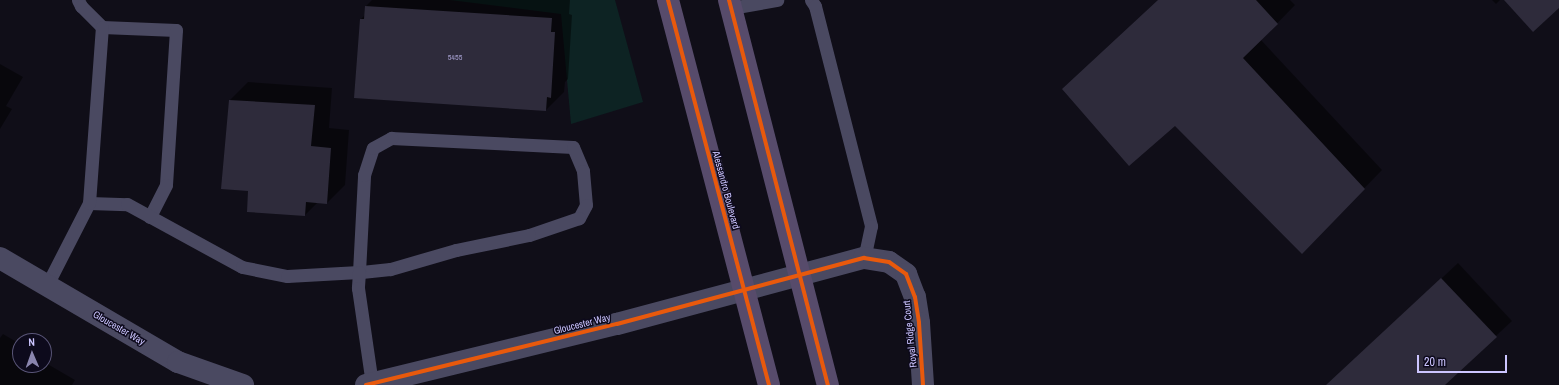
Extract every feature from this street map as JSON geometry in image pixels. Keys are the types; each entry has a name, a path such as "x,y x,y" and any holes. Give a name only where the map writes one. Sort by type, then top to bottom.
{"main road":[{"name":"Alessandro Boulevard","path":"668,0 769,385"},
{"path":"730,4 801,274 828,385"}],"street":[{"name":"Gloucester Way","path":"0,258 178,362 243,385"},
{"name":"Royal Ridge Court","path":"801,274 864,258 889,262 906,274 915,296 919,324 923,385"},
{"name":"Gloucester Way","path":"369,384 617,324 801,274"}],"lane":[{"path":"78,0 81,6 102,27 176,30 166,185 150,218"},
{"path":"730,4 777,0"},
{"path":"811,0 815,6 871,226 864,258"},
{"path":"47,285 89,203 102,27"},
{"path":"89,203 127,204 150,218 242,267 286,276 359,272 390,269 456,250 529,235 578,218 586,205 583,171 573,147 391,138 374,148 364,175 359,272 358,288 369,384"}],"green space":[{"path":"450,0 615,0 643,102 571,124 561,14"}],"building":[{"path":"1158,0 1256,0 1278,24 1243,58 1365,189 1302,254 1175,126 1129,166 1062,89"},
{"path":"1504,0 1559,0 1559,8 1533,32"},
{"path":"365,6 552,18 551,32 555,32 551,98 547,97 546,111 354,98 360,19 364,19"},
{"path":"229,100 315,105 311,146 331,148 327,204 306,202 305,216 247,212 248,191 221,189"},
{"path":"1441,278 1497,337 1445,385 1326,385"}],"cycle path":[{"path":"668,0 769,385"},
{"path":"729,0 828,385"},
{"path":"366,385 617,324 864,258 889,262 906,274 915,297 919,323 923,385"}]}
